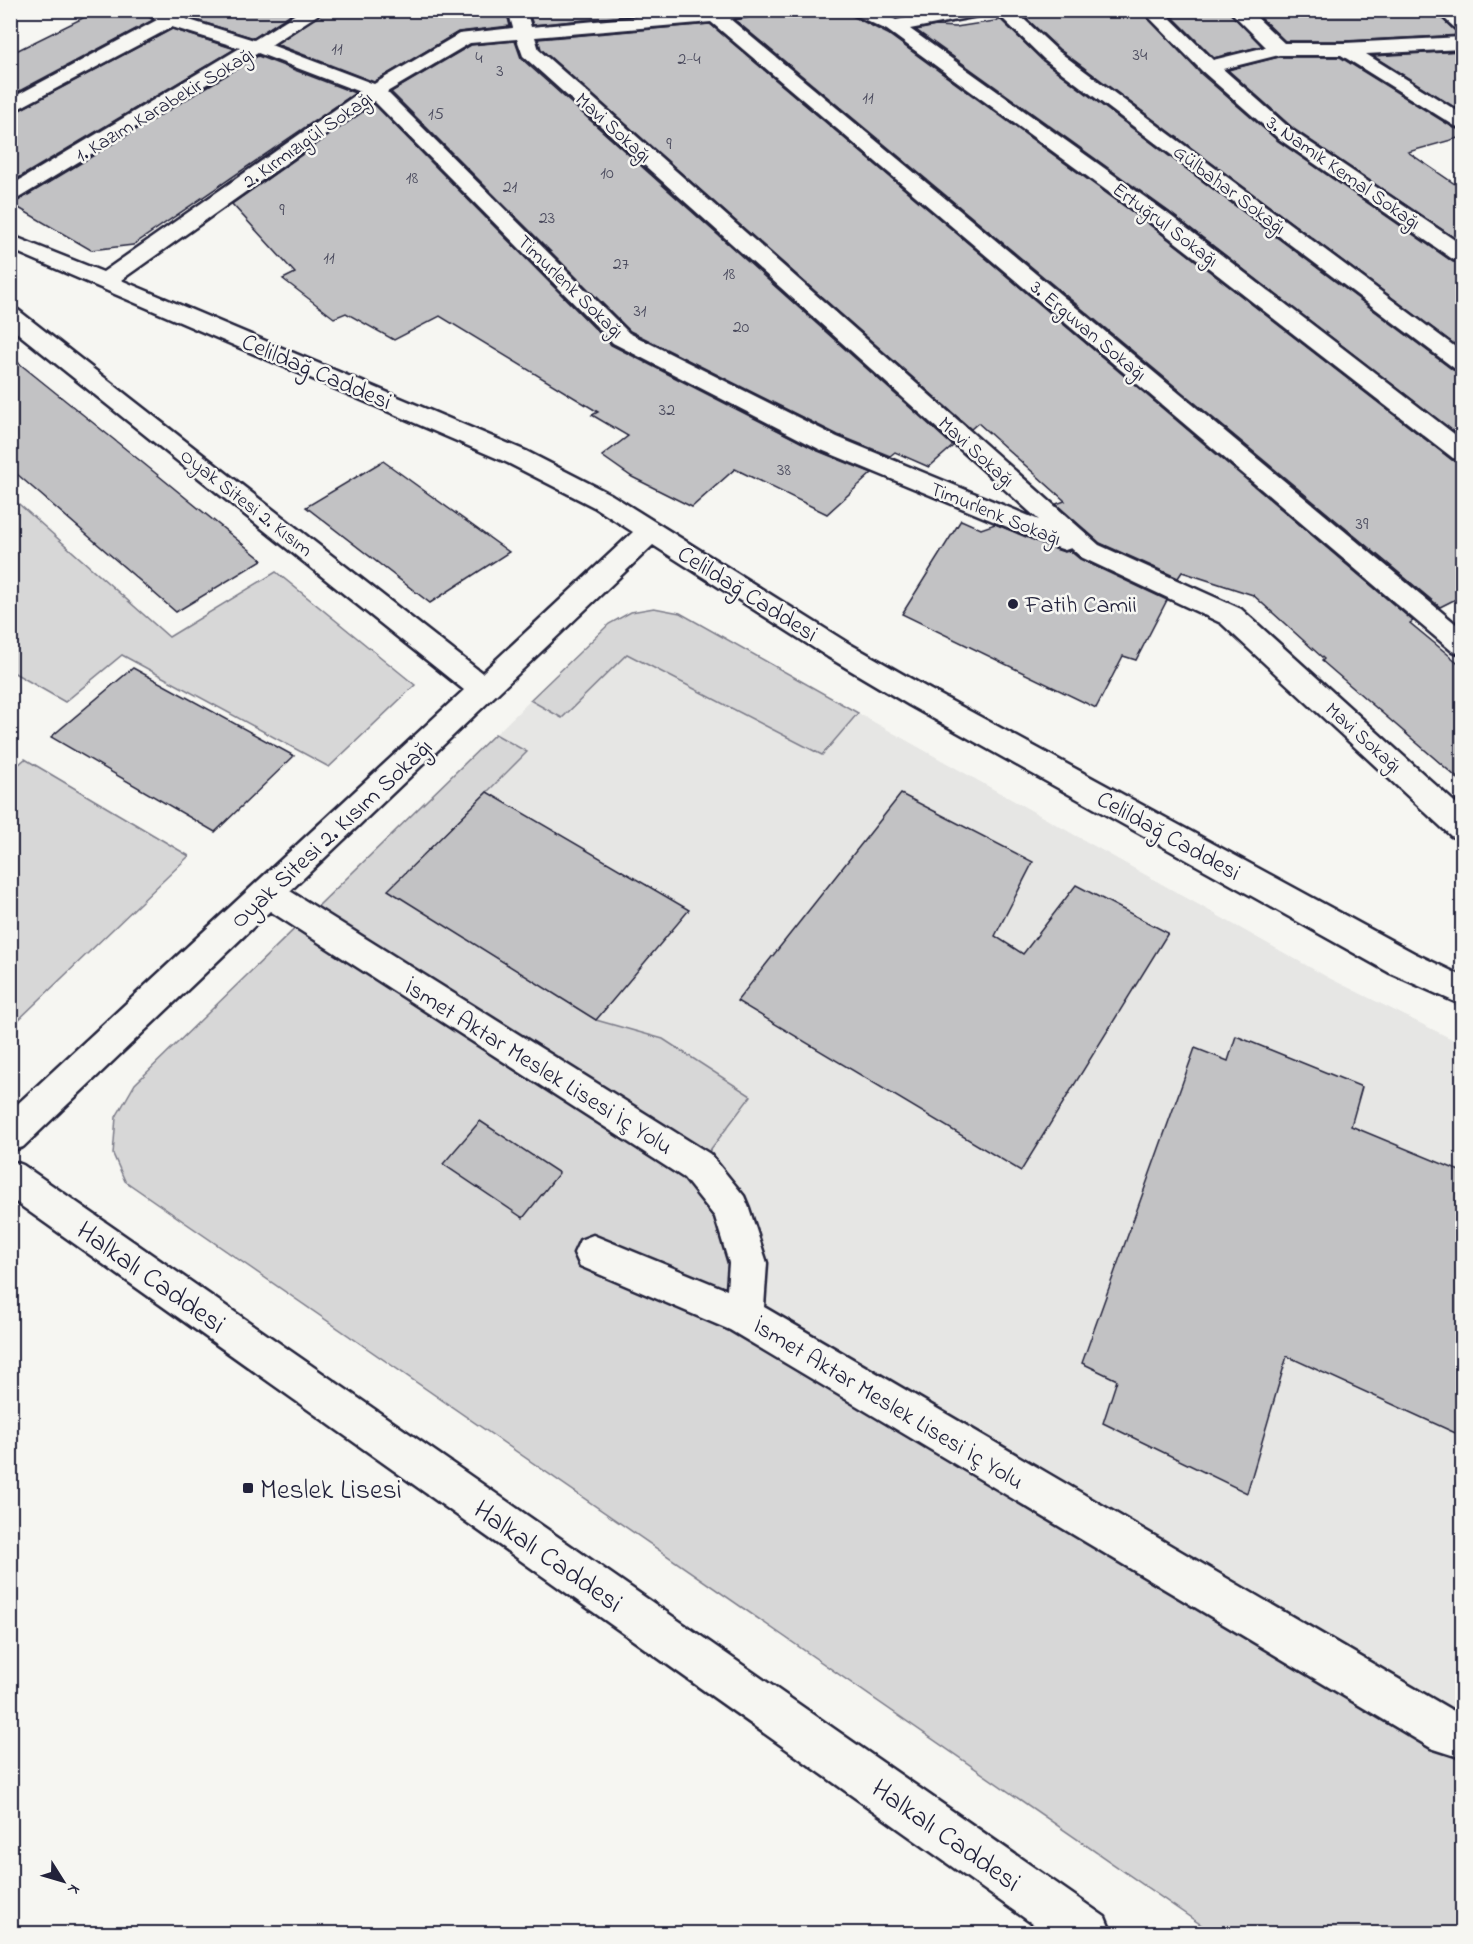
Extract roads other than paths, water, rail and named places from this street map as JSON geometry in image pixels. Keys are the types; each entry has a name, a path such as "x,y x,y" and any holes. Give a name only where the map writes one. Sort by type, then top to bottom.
{"street":[{"name":"Timurlenk Sokağı","path":"152,10 181,16 375,91 621,339 828,443 1090,551"},
{"name":"1. Kazım Karabekir Sokağı","path":"10,195 316,10"},
{"name":"2. Kırmızıgül Sokağı","path":"105,281 375,91 466,38 521,21 715,16 749,10"},
{"name":"Ertuğrul Sokağı","path":"859,10 894,26 1159,218 1462,452"},
{"path":"894,26 983,10"},
{"name":"Gülbahar Sokağı","path":"1003,10 1051,55 1462,363"},
{"name":"3. Namık Kemal Sokağı","path":"1151,10 1209,67 1286,135 1462,255"},
{"path":"1238,10 1279,49"},
{"path":"1444,10 1462,24"},
{"path":"10,106 181,16"},
{"name":"3. Erguvan Sokağı","path":"715,16 1462,644"},
{"name":"Mavi Sokağı","path":"521,21 530,52 1090,551 1231,616 1462,827"},
{"path":"1209,67 1279,49 1345,49 1462,43"},
{"path":"1345,49 1462,123"},
{"name":"Celildağ Caddesi","path":"10,241 517,457 603,501 838,650 919,698 1402,963 1462,991"},
{"name":"Oyak Sitesi 2. Kısım","path":"10,315 483,690"},
{"name":"Oyak Sitesi 2. Kısım Sokağı","path":"10,1135 651,531"},
{"name":"İsmet Aktar Meslek Lisesi İç Yolu","path":"268,893 698,1166 731,1208 748,1263 744,1317 1447,1732 1462,1736"},
{"name":"Halkalı Caddesi","path":"10,1177 1088,1934"},
{"path":"593,1253 744,1317"}],"place":[{"name":"Fatih Camii","path":"1013,604"},
{"name":"Meslek Lisesi","path":"248,1488"}]}
